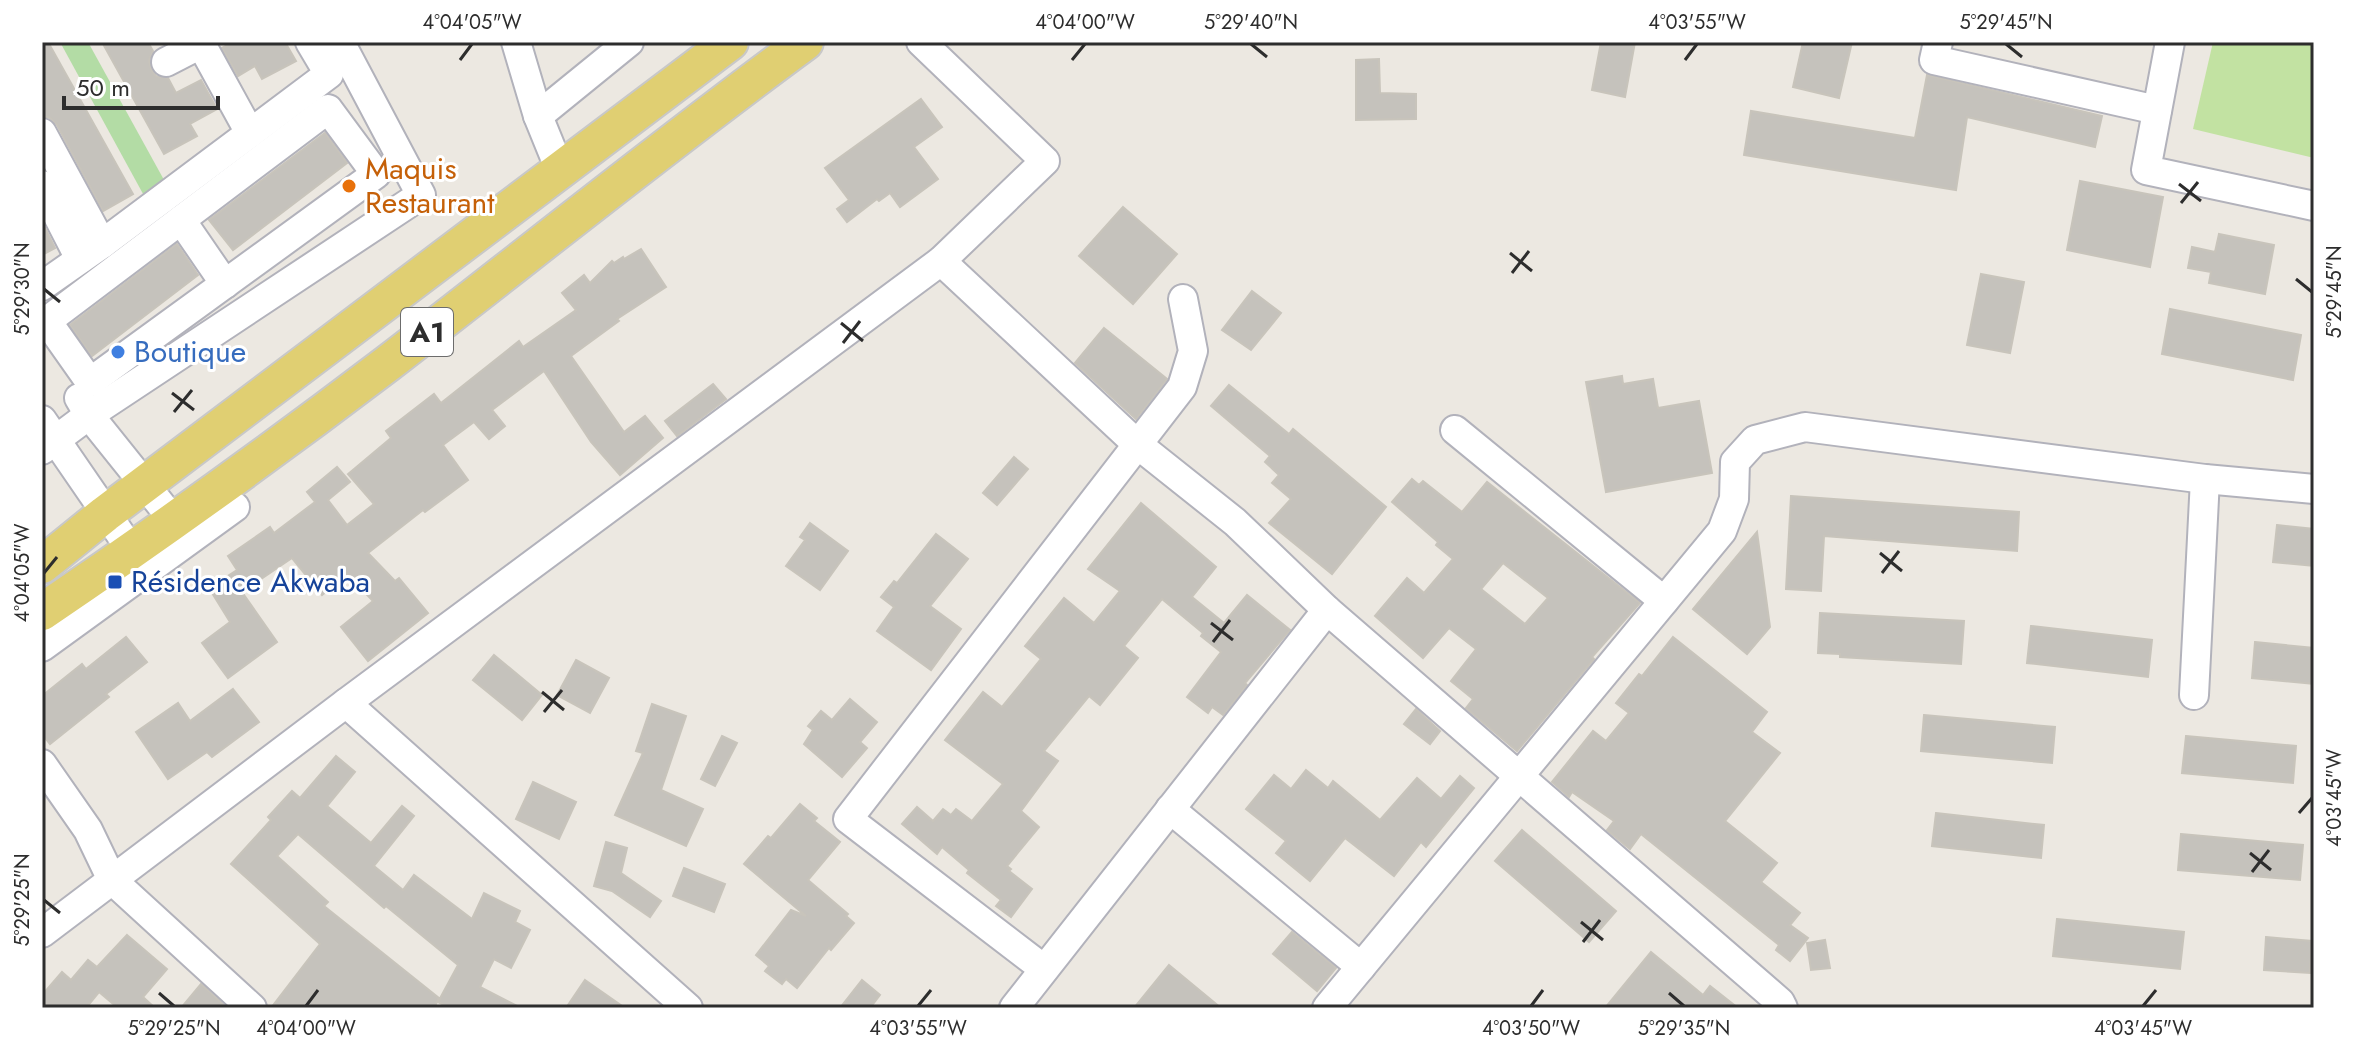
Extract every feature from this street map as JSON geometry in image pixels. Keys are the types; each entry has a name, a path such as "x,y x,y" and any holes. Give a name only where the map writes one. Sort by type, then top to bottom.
{"main road":[{"name":"A1","path":"42,565 105,514 730,42"},
{"name":"A1","path":"42,612 174,521 385,365 700,119 805,42"}],"street":[{"path":"42,286 329,74 310,42"},
{"path":"132,551 47,436 89,415 421,195 340,42"},
{"path":"516,42 538,116 560,170"},
{"path":"538,116 629,42"},
{"path":"42,933 941,261 1045,161 921,42"},
{"path":"1938,42 1934,60 2157,110"},
{"path":"2170,42 2146,170 2314,206"},
{"path":"166,62 201,43 250,133"},
{"path":"42,308 324,100"},
{"path":"328,109 376,174 90,382 47,321 188,216 328,109"},
{"path":"42,133 91,252"},
{"path":"42,185 91,252"},
{"path":"188,216 234,278"},
{"path":"941,261 1137,444 1235,522 1327,610 1780,1002 1783,1008"},
{"path":"1044,969 848,819 1182,387 1193,351 1183,299"},
{"path":"42,334 89,415 174,521"},
{"path":"1327,1008 1722,531 1734,499 1735,462 1755,440 1805,427 2205,479 2314,489"},
{"path":"1455,430 1664,601"},
{"path":"2194,695 2205,479"},
{"path":"42,647 235,507"},
{"path":"1014,1008 1327,610"},
{"path":"346,703 688,1008"},
{"path":"42,764 88,830 112,880 252,1008"},
{"path":"1170,809 1361,967"}],"green space":[{"path":"60,42 88,42 169,189 148,203"},
{"path":"2213,42 2314,42 2314,158 2193,129"}],"building":[{"path":"42,42 48,42 133,194 103,211 57,125 50,118 42,116"},
{"path":"102,42 148,42 153,51 149,60 151,69 156,76 168,78 176,93 201,80 217,109 190,124 197,136 164,154"},
{"path":"233,42 285,42 296,61 262,79 255,66 238,76 222,48"},
{"path":"1601,42 1635,42 1625,97 1592,90"},
{"path":"1803,42 1852,42 1839,98 1793,87"},
{"path":"1379,59 1380,93 1416,94 1416,119 1356,120 1356,60"},
{"path":"1927,75 2102,116 2095,147 1967,117 1956,190 1744,155 1751,111 1915,138"},
{"path":"921,99 942,127 914,147 938,179 900,207 890,193 847,222 837,209 849,200 825,168"},
{"path":"325,133 347,163 233,250 209,220"},
{"path":"2080,181 2163,197 2150,267 2067,250"},
{"path":"1123,207 1177,254 1133,304 1079,256"},
{"path":"42,222 55,248 42,255"},
{"path":"2219,234 2274,245 2265,294 2209,283 2211,272 2188,268 2192,247 2215,252"},
{"path":"177,244 198,275 92,356 70,325"},
{"path":"641,249 666,287 617,319 619,321 571,356 624,432 645,416 663,438 620,475 591,442 544,371 492,410 505,426 489,439 474,422 443,445 468,480 368,553 395,581 399,578 428,613 368,661 341,627 373,601 347,574 322,595 292,558 242,592 277,642 228,678 202,643 230,622 209,588 237,570 228,556 270,527 274,533 315,502 307,492 337,467 350,482 328,500 347,525 374,504 348,474 391,438 386,431 434,394 441,403 519,341 523,347 576,310 562,293 584,275 590,283 612,261 624,259"},
{"path":"1981,274 2024,282 2010,353 1967,345"},
{"path":"1252,291 1281,313 1251,350 1222,330"},
{"path":"2170,309 2301,335 2293,380 2162,354"},
{"path":"1104,328 1167,379 1136,419 1075,363"},
{"path":"1622,376 1623,384 1653,379 1658,408 1699,401 1712,473 1606,492 1586,382"},
{"path":"713,384 726,399 677,436 665,421"},
{"path":"1229,385 1289,434 1293,429 1386,507 1332,574 1269,523 1291,499 1272,483 1279,475 1265,462 1270,456 1211,406"},
{"path":"1014,457 1028,469 997,505 983,493"},
{"path":"1412,479 1419,485 1423,481 1462,512 1487,482 1640,603 1592,657 1594,659 1517,751 1466,708 1473,699 1451,681 1476,649 1449,628 1423,658 1375,616 1407,578 1424,593 1453,559 1392,502","holes":["1503,563 1548,598 1525,624 1481,589"]},
{"path":"1791,496 2019,512 2017,551 1824,536 1821,591 1786,589"},
{"path":"1141,503 1216,567 1192,597 1224,623 1247,595 1290,630 1245,683 1247,685 1223,715 1212,707 1208,713 1187,697 1221,652 1162,599 1124,646 1138,658 1100,705 1089,696 1044,751 1058,761 1021,811 1039,827 1007,866 1032,889 1011,917 996,906 1001,900 967,873 969,870 942,847 937,854 902,824 917,807 933,821 943,809 951,815 956,809 972,821 1003,784 945,740 983,692 1002,707 1041,659 1025,646 1064,598 1094,623 1120,591 1088,569"},
{"path":"810,523 848,551 820,590 786,566 805,540 800,537"},
{"path":"2277,525 2314,529 2314,566 2273,562"},
{"path":"1757,532 1770,627 1747,654 1693,609"},
{"path":"936,534 968,559 930,606 961,629 931,670 877,631 894,607 881,597 894,581 897,583"},
{"path":"1820,613 1964,621 1961,664 1818,653"},
{"path":"2031,626 2152,640 2148,677 2027,663"},
{"path":"126,637 147,662 50,744 42,734 42,696 82,664 86,669"},
{"path":"1673,637 1767,712 1752,732 1780,753 1725,821 1777,863 1761,882 1800,913 1790,925 1808,938 1790,961 1776,950 1779,945 1641,834 1630,849 1607,830 1614,821 1572,792 1569,797 1552,782 1593,731 1606,741 1629,713 1616,703"},
{"path":"2255,642 2314,648 2314,684 2252,678"},
{"path":"494,655 542,695 522,720 473,680"},
{"path":"576,660 609,678 590,713 557,695"},
{"path":"233,689 259,722 212,757 207,752 168,779 136,732 178,703 190,721"},
{"path":"850,699 877,722 860,742 867,748 842,777 804,744 813,730 808,726 821,711 832,720"},
{"path":"652,704 686,716 661,790 703,809 686,846 615,815 643,753 636,751"},
{"path":"1416,709 1440,731 1430,744 1404,724"},
{"path":"1924,715 2055,727 2052,763 1921,751"},
{"path":"722,736 737,743 715,786 701,779"},
{"path":"2186,736 2296,746 2293,783 2182,773"},
{"path":"336,756 355,772 327,806 371,843 402,806 414,816 374,866 403,890 414,875 472,919 484,893 520,911 515,922 530,930 511,968 494,959 480,987 521,1008 450,1008 438,1002 458,965 386,906 384,908 298,834 277,856 328,902 324,906 439,998 434,1008 271,1008 320,944 231,864 271,820 268,817 292,791 300,798"},
{"path":"1306,770 1328,788 1333,781 1380,820 1417,778 1441,799 1460,776 1474,788 1426,847 1421,842 1394,876 1345,838 1310,881 1276,853 1286,841 1246,809 1274,775 1291,789"},
{"path":"533,782 576,802 559,839 516,819"},
{"path":"800,804 817,818 814,821 840,842 808,880 848,914 846,916 854,923 797,988 786,979 782,984 765,971 769,966 756,955 791,910 806,916 744,864"},
{"path":"1936,813 2044,825 2041,858 1932,846"},
{"path":"1522,830 1616,911 1589,942 1495,861"},
{"path":"2181,834 2303,845 2300,880 2178,870"},
{"path":"606,842 627,848 621,873 661,901 650,917 612,891 594,886"},
{"path":"684,868 725,884 714,912 673,896"},
{"path":"2057,919 2184,932 2180,969 2053,956"},
{"path":"1292,932 1336,968 1317,991 1273,954"},
{"path":"127,935 167,969 143,997 155,1008 118,1008 99,992 86,1008 42,1008 42,995 62,972 71,980 88,960 97,967"},
{"path":"2266,937 2312,941 2310,973 2264,970"},
{"path":"1825,940 1830,968 1811,970 1807,943"},
{"path":"1651,952 1703,995 1710,986 1738,1008 1605,1008"},
{"path":"1169,965 1221,1008 1134,1008"},
{"path":"585,980 625,1008 566,1008"},
{"path":"862,980 880,995 870,1008 840,1008"},
{"path":"201,984 227,1008 181,1008"}],"place":[{"name":"Maquis Restaurant","path":"349,186"},
{"name":"Boutique","path":"118,352"},
{"name":"Résidence Akwaba","path":"115,582"}]}
